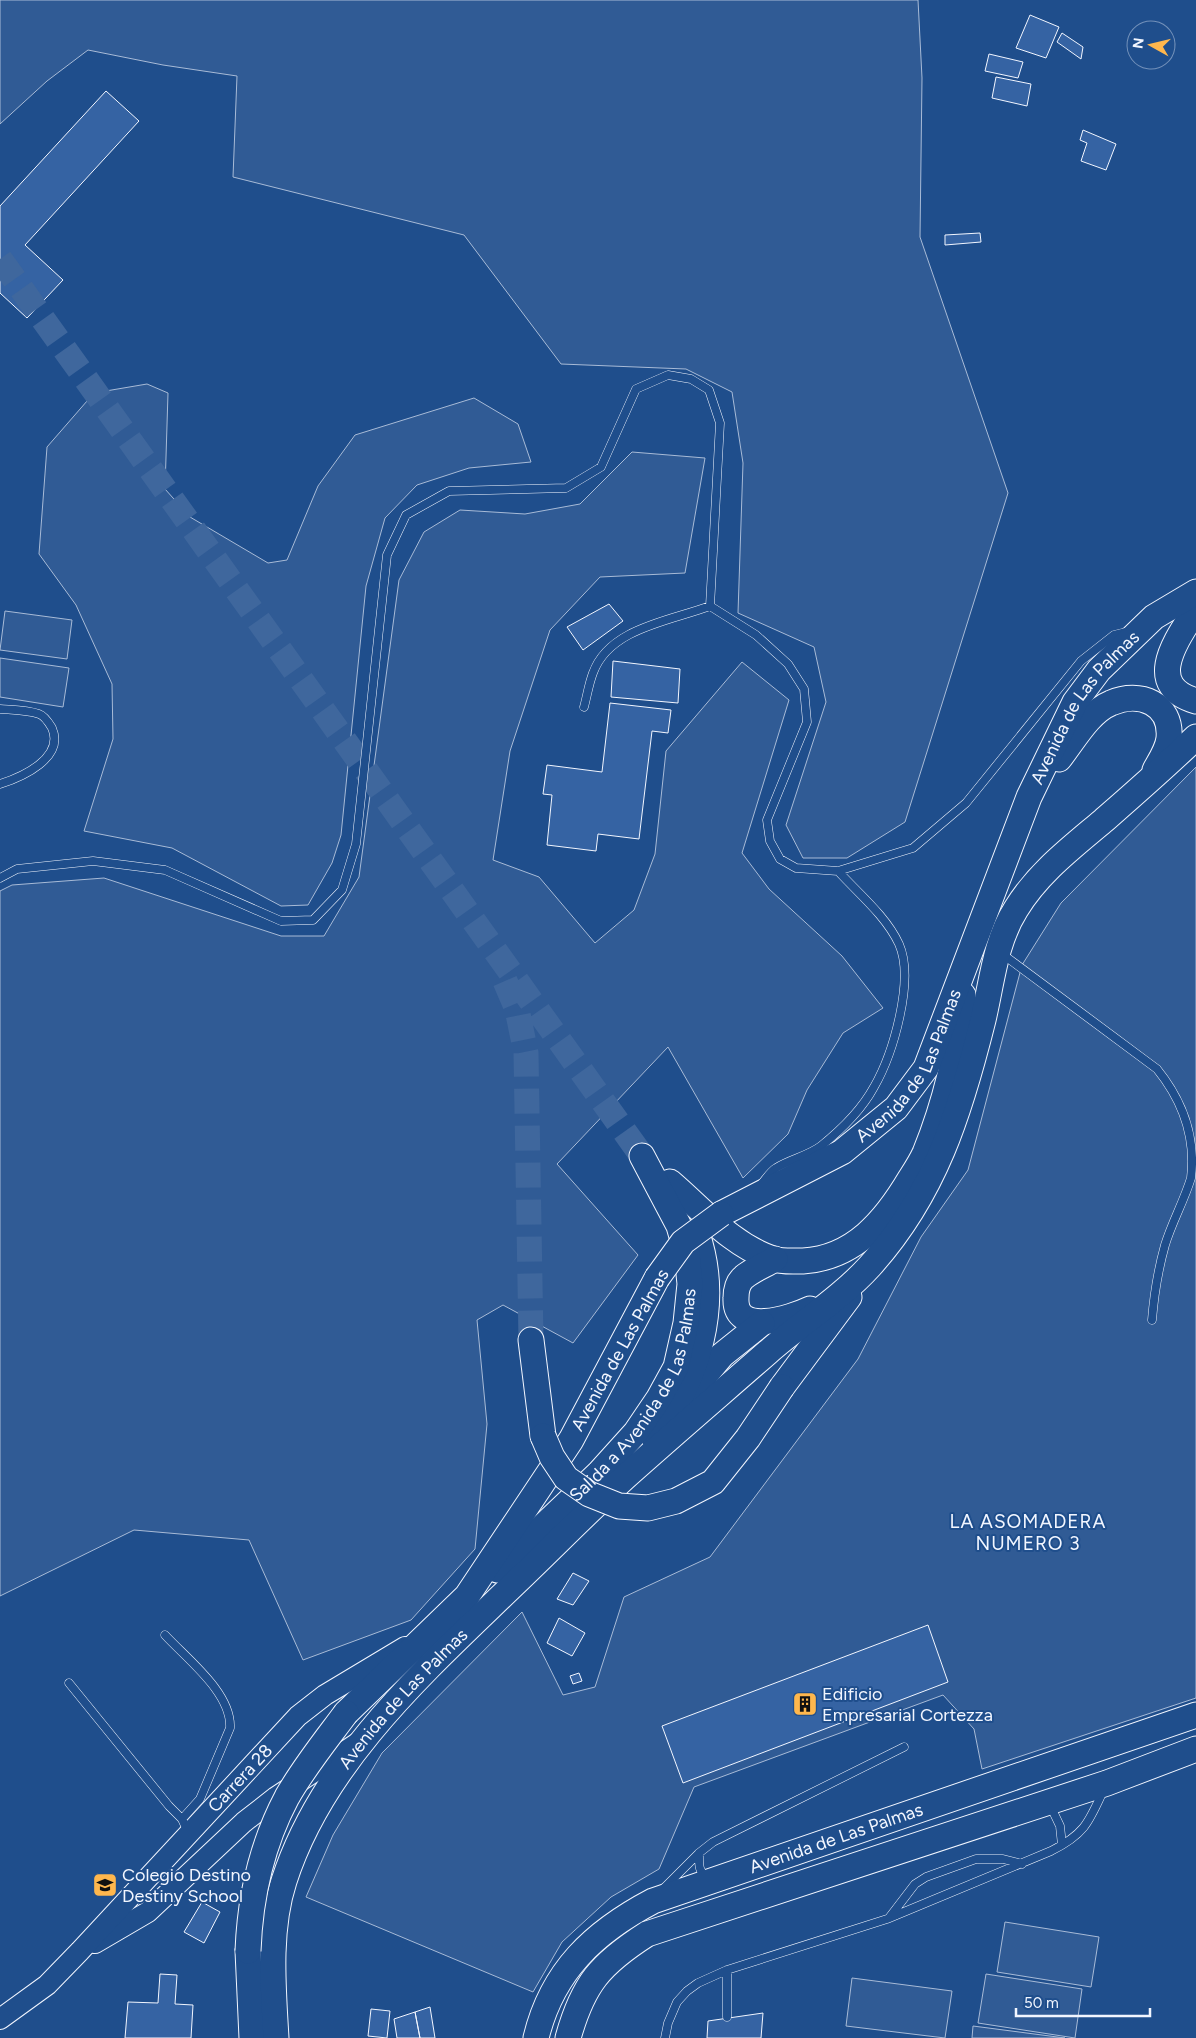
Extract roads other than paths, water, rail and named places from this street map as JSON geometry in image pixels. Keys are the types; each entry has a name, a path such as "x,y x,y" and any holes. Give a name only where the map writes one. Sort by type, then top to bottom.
{"main road":[{"name":"Avenida de Las Palmas","path":"252,2038 248,1951 249,1927 256,1879 274,1826 287,1797 304,1770 346,1713 467,1596 571,1440 657,1278 683,1242 721,1214 842,1152 896,1108 926,1068 1028,797 1075,702 1099,670 1141,630 1169,607 1196,592"},
{"path":"1196,609 1173,646 1167,672 1177,692 1196,701"},
{"path":"1028,797 1094,714 1111,703 1126,698 1140,698 1154,702 1163,710 1168,722 1169,740 1149,781"},
{"name":"Avenida de Las Palmas","path":"276,2038 273,1992 276,1917 283,1884 296,1848 316,1807 398,1697 623,1480 787,1335 839,1295 870,1267 918,1201 938,1164 964,1090 997,950 1014,911 1040,875 1149,781 1196,737"},
{"path":"670,1182 731,1237 748,1249 775,1259 822,1260 851,1247 876,1225 902,1192 925,1154 944,1095 961,1023 965,965"},
{"name":"Salida a Avenida de Las Palmas","path":"467,1596 600,1473 636,1432 660,1398 676,1366 686,1323 690,1284 687,1254 679,1226 642,1156 670,1182"},
{"path":"670,1182 691,1216 702,1249 708,1277 706,1314 699,1346 690,1379 673,1413"},
{"path":"775,1259 743,1278 736,1290 736,1304 742,1316 751,1321 762,1323 801,1314 839,1295"},
{"path":"531,1340 542,1436 552,1457 566,1478 589,1494 619,1506 648,1508 676,1501 712,1482 748,1438 782,1387 836,1316 870,1267"},
{"path":"623,1480 673,1413 722,1355 762,1323"},
{"name":"Avenida de Las Palmas","path":"536,2038 540,2023 558,1985 575,1958 600,1934 653,1901 1196,1715"},
{"name":"Avenida de Las Palmas","path":"568,2038 575,2012 591,1982 604,1965 647,1934 1107,1783 1196,1749"}],"street":[{"name":"Carrera 28","path":"0,2019 47,1985 132,1896 185,1826 298,1716 325,1695 426,1635"},
{"name":"Carrera 28","path":"80,1951 129,1925 148,1912 244,1822 329,1760 367,1737"},
{"path":"132,1896 131,1905 133,1909 138,1912 148,1912"}],"lane":[{"path":"0,878 17,869 93,861 165,870 281,921 313,920 342,890 356,844 387,555 406,515 449,491 566,488 600,467 636,390 668,375 691,379 708,390 720,423 710,606"},
{"path":"710,606 762,641 788,664 804,689 807,722 767,820 770,841 780,858 796,868 838,872 913,848 966,803 1081,661 1114,635 1141,630"},
{"path":"584,707 593,672 610,645 641,628 710,606"},
{"path":"0,708 41,714 49,722 54,732 54,744 47,758 38,765 0,784"},
{"path":"743,1202 776,1168 820,1147 859,1109 875,1086 888,1054 901,1010 906,969 900,946 889,926 838,872"},
{"path":"997,950 1157,1069 1175,1092 1189,1121 1194,1148 1191,1176 1166,1244 1156,1283 1152,1320"},
{"path":"70,1683 185,1826 200,1799 230,1728 231,1715 224,1699 164,1635"},
{"path":"653,1901 699,1853 713,1842 904,1747"},
{"path":"665,2038 668,2023 677,2002 698,1983 727,1970 887,1920 1022,1864 1062,1845 1088,1824 1107,1783"},
{"path":"1048,1802 1060,1826 1062,1845"},
{"path":"699,1853 699,1866 702,1874 710,1880"},
{"path":"887,1920 915,1884 926,1877 976,1859 1003,1859 1022,1864"},
{"path":"727,1970 727,2017"}],"tunnel":[{"path":"0,259 642,1156"},
{"path":"505,981 517,1009 526,1053 531,1340"}],"place":[{"name":"Edificio Empresarial Cortezza","path":"805,1704"},
{"name":"Colegio Destino Destiny School","path":"105,1885"}],"district":[{"name":"LA ASOMADERA NUMERO 3","path":"1028,1532"}]}
